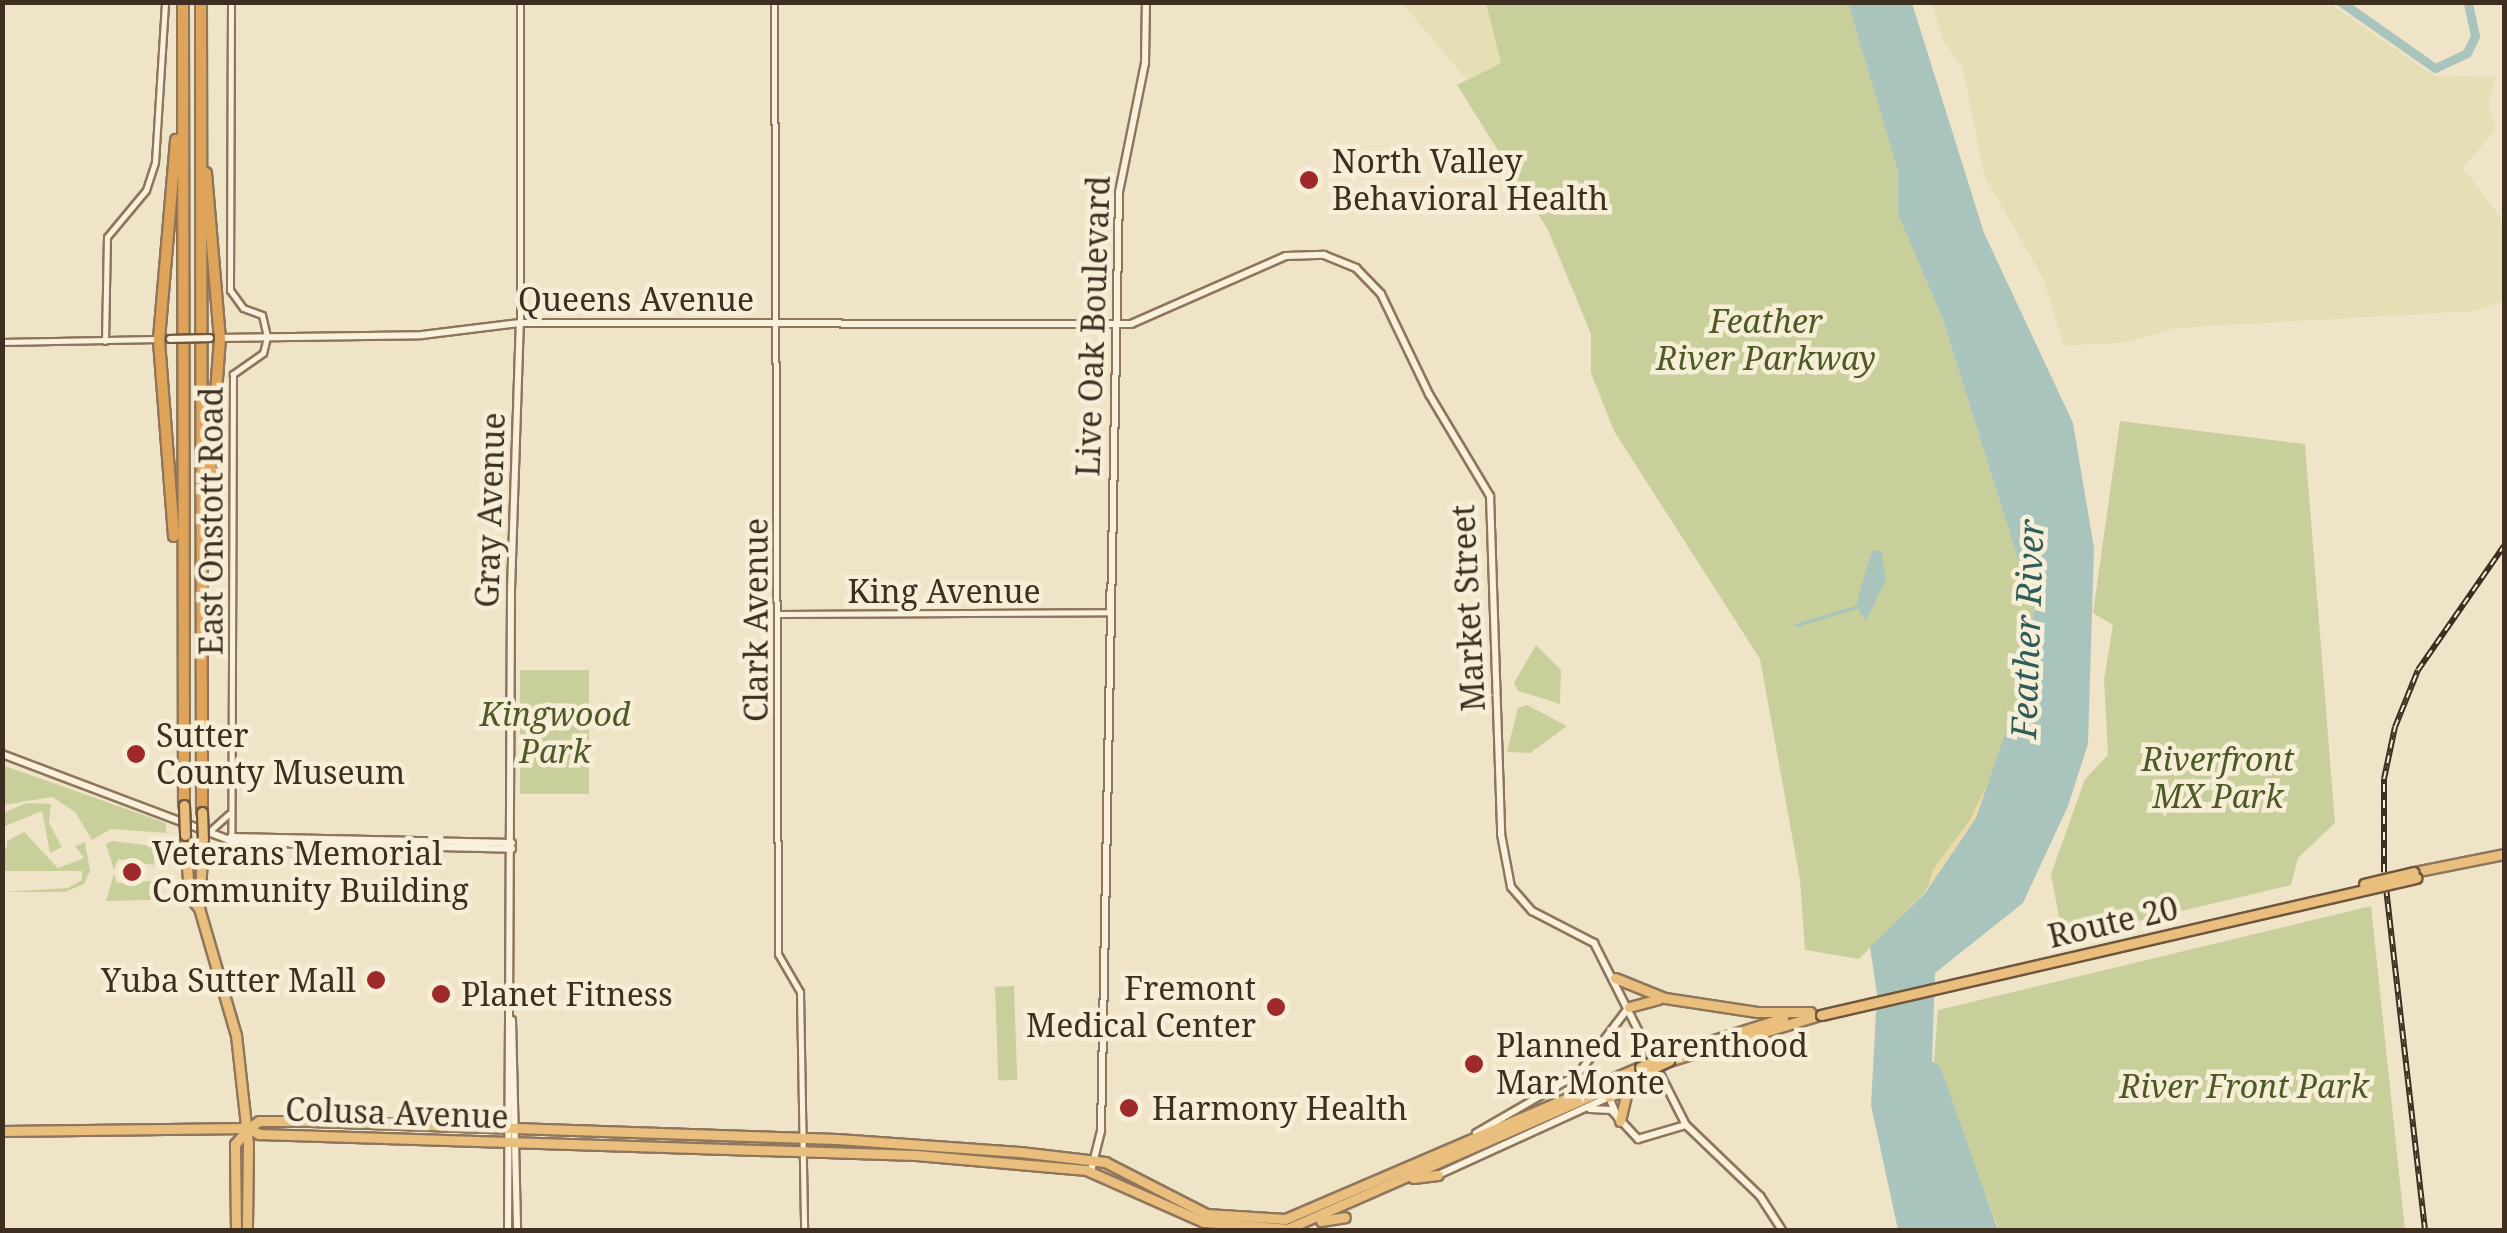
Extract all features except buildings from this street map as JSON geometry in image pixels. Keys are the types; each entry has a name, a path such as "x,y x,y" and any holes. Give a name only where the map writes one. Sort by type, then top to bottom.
{"highway":[{"path":"183,2 180,583 185,834 189,896 199,908"},
{"path":"200,2 199,908 233,1020 248,1143 247,1230"},
{"path":"200,28 215,338 200,595"},
{"path":"180,583 160,420 182,89"},
{"name":"Route 20","path":"1817,1012 2504,857"},
{"path":"1614,978 1666,998 1756,1012 1817,1012"},
{"path":"1629,1007 1666,998"},
{"name":"Colusa Avenue","path":"244,1130 259,1134 800,1150 1091,1171 1218,1225 1298,1225 1313,1222 1669,1060 1817,1012"},
{"name":"Colusa Avenue","path":"1669,1060 1817,1012"},
{"path":"1609,1097 1644,1072"},
{"name":"Colusa Avenue","path":"244,1130 259,1120 800,1138 1097,1160 1206,1214 1298,1225 1454,1147 1644,1072"},
{"path":"1620,1121 1629,1086"},
{"path":"2,1131 244,1130"},
{"path":"236,1230 235,1144 244,1130"},
{"path":"1411,1178 1438,1176"},
{"path":"1147,1195 1158,1190"},
{"path":"1313,1222 1345,1216"}],"main road":[{"name":"Live Oak Boulevard","path":"1091,1171 1097,1160 1120,177 1145,64 1146,2"},
{"name":"Market Street","path":"1258,266 1314,254 1365,276 1386,304 1429,394 1484,478 1493,515 1503,862 1522,902 1583,933 1614,978"},
{"name":"Queens Avenue","path":"164,339 422,335 520,323 1142,322 1258,266"},
{"name":"Gray Avenue","path":"508,1230 520,323"},
{"path":"2,754 256,844 512,846"},
{"path":"1614,978 1686,1125 1760,1196 1782,1230"},
{"path":"1454,1147 1578,1074 1629,1007"},
{"path":"1438,1176 1609,1097 1620,1121"},
{"path":"1579,1111 1606,1108 1632,1137 1646,1140 1686,1125"},
{"name":"Gray Avenue","path":"512,1142 517,1230"}],"street":[{"path":"104,341 107,237 146,190 155,162 165,2"},
{"path":"231,2 230,290 243,308 262,315 268,337"},
{"name":"Gray Avenue","path":"520,2 520,323"},
{"name":"Clark Avenue","path":"774,2 778,954 799,987 804,1230"},
{"name":"East Onstott Road","path":"231,837 233,374 264,353 268,337"},
{"name":"Queens Avenue","path":"2,342 164,339"},
{"name":"King Avenue","path":"779,614 1110,612"},
{"path":"211,830 232,807"}],"shaded area":[{"path":"1402,3 1486,3 1501,63 1467,80"},
{"path":"1932,3 2329,3 2434,76 2496,77 2488,104 2496,129 2463,168 2504,222 2504,301 2474,311 2176,328 2128,342 2064,346 2043,278 1984,175 1963,68 1943,40"}],"green space":[{"name":"Feather River Parkway","path":"1486,3 1848,3 1898,170 1898,213 1943,320 2034,611 2017,699 1989,792 1924,893 1859,959 1805,950 1800,880 1760,659 1614,431 1591,373 1591,334 1548,230 1457,85 1501,63"},
{"name":"Riverfront MX Park","path":"2120,421 2305,444 2335,823 2298,858 2291,885 2063,939 2051,874 2085,779 2108,755 2104,679 2113,625 2093,613"},
{"path":"1536,645 1561,670 1560,704 1518,691 1514,683"},
{"name":"Kingwood Park","path":"520,670 589,670 589,794 520,794"},
{"path":"1527,705 1567,726 1530,753 1507,752 1518,708"},
{"path":"2,765 166,823 166,833 111,829 92,840 75,812 52,797 3,805"},
{"path":"27,803 51,804 49,823 62,847 50,853 42,811 3,827 3,813"},
{"path":"24,832 58,868 84,858 75,846 85,842 90,871 84,884 65,892 3,892 68,888 82,880 82,871 3,871 3,842 7,850 7,841"},
{"path":"112,841 154,846 154,865 118,859 114,870 106,844"},
{"path":"114,874 117,883 152,881 151,900 106,901"},
{"name":"River Front Park","path":"2371,906 2405,1230 1999,1230 1934,1060 1938,1010"},
{"path":"1014,986 1017,1080 998,1081 995,987"}],"sand":[{"path":"1991,777 1976,818 1928,888 1933,869 1970,820"}],"water":[{"path":"1848,3 1912,3 1984,233 2073,423 2094,548 2088,744 2068,806 2023,903 1935,973 1932,1061 1940,1066 1998,1230 1898,1230 1871,1105 1877,994 1870,947 1925,893 1976,818 2017,699 2034,611 1943,320 1898,214 1898,171"},
{"path":"1881,550 1886,579 1866,621 1857,606 1859,593 1872,551"}],"waterway":[{"path":"2341,2 2435,68 2467,53 2475,36 2468,2"},
{"path":"1796,625 1856,607"}],"railway":[{"path":"2425,1230 2384,872 2384,779 2395,727 2418,670 2504,546"}],"place":[{"name":"North Valley Behavioral Health","path":"1309,180"},
{"name":"Sutter County Museum","path":"136,754"},
{"name":"Veterans Memorial Community Building","path":"132,872"},
{"name":"Yuba Sutter Mall","path":"376,980"},
{"name":"Planet Fitness","path":"441,994"},
{"name":"Fremont Medical Center","path":"1276,1007"},
{"name":"Planned Parenthood Mar Monte","path":"1474,1064"},
{"name":"Harmony Health","path":"1129,1108"}],"water label":[{"name":"Feather River","path":"2027,629"}]}
